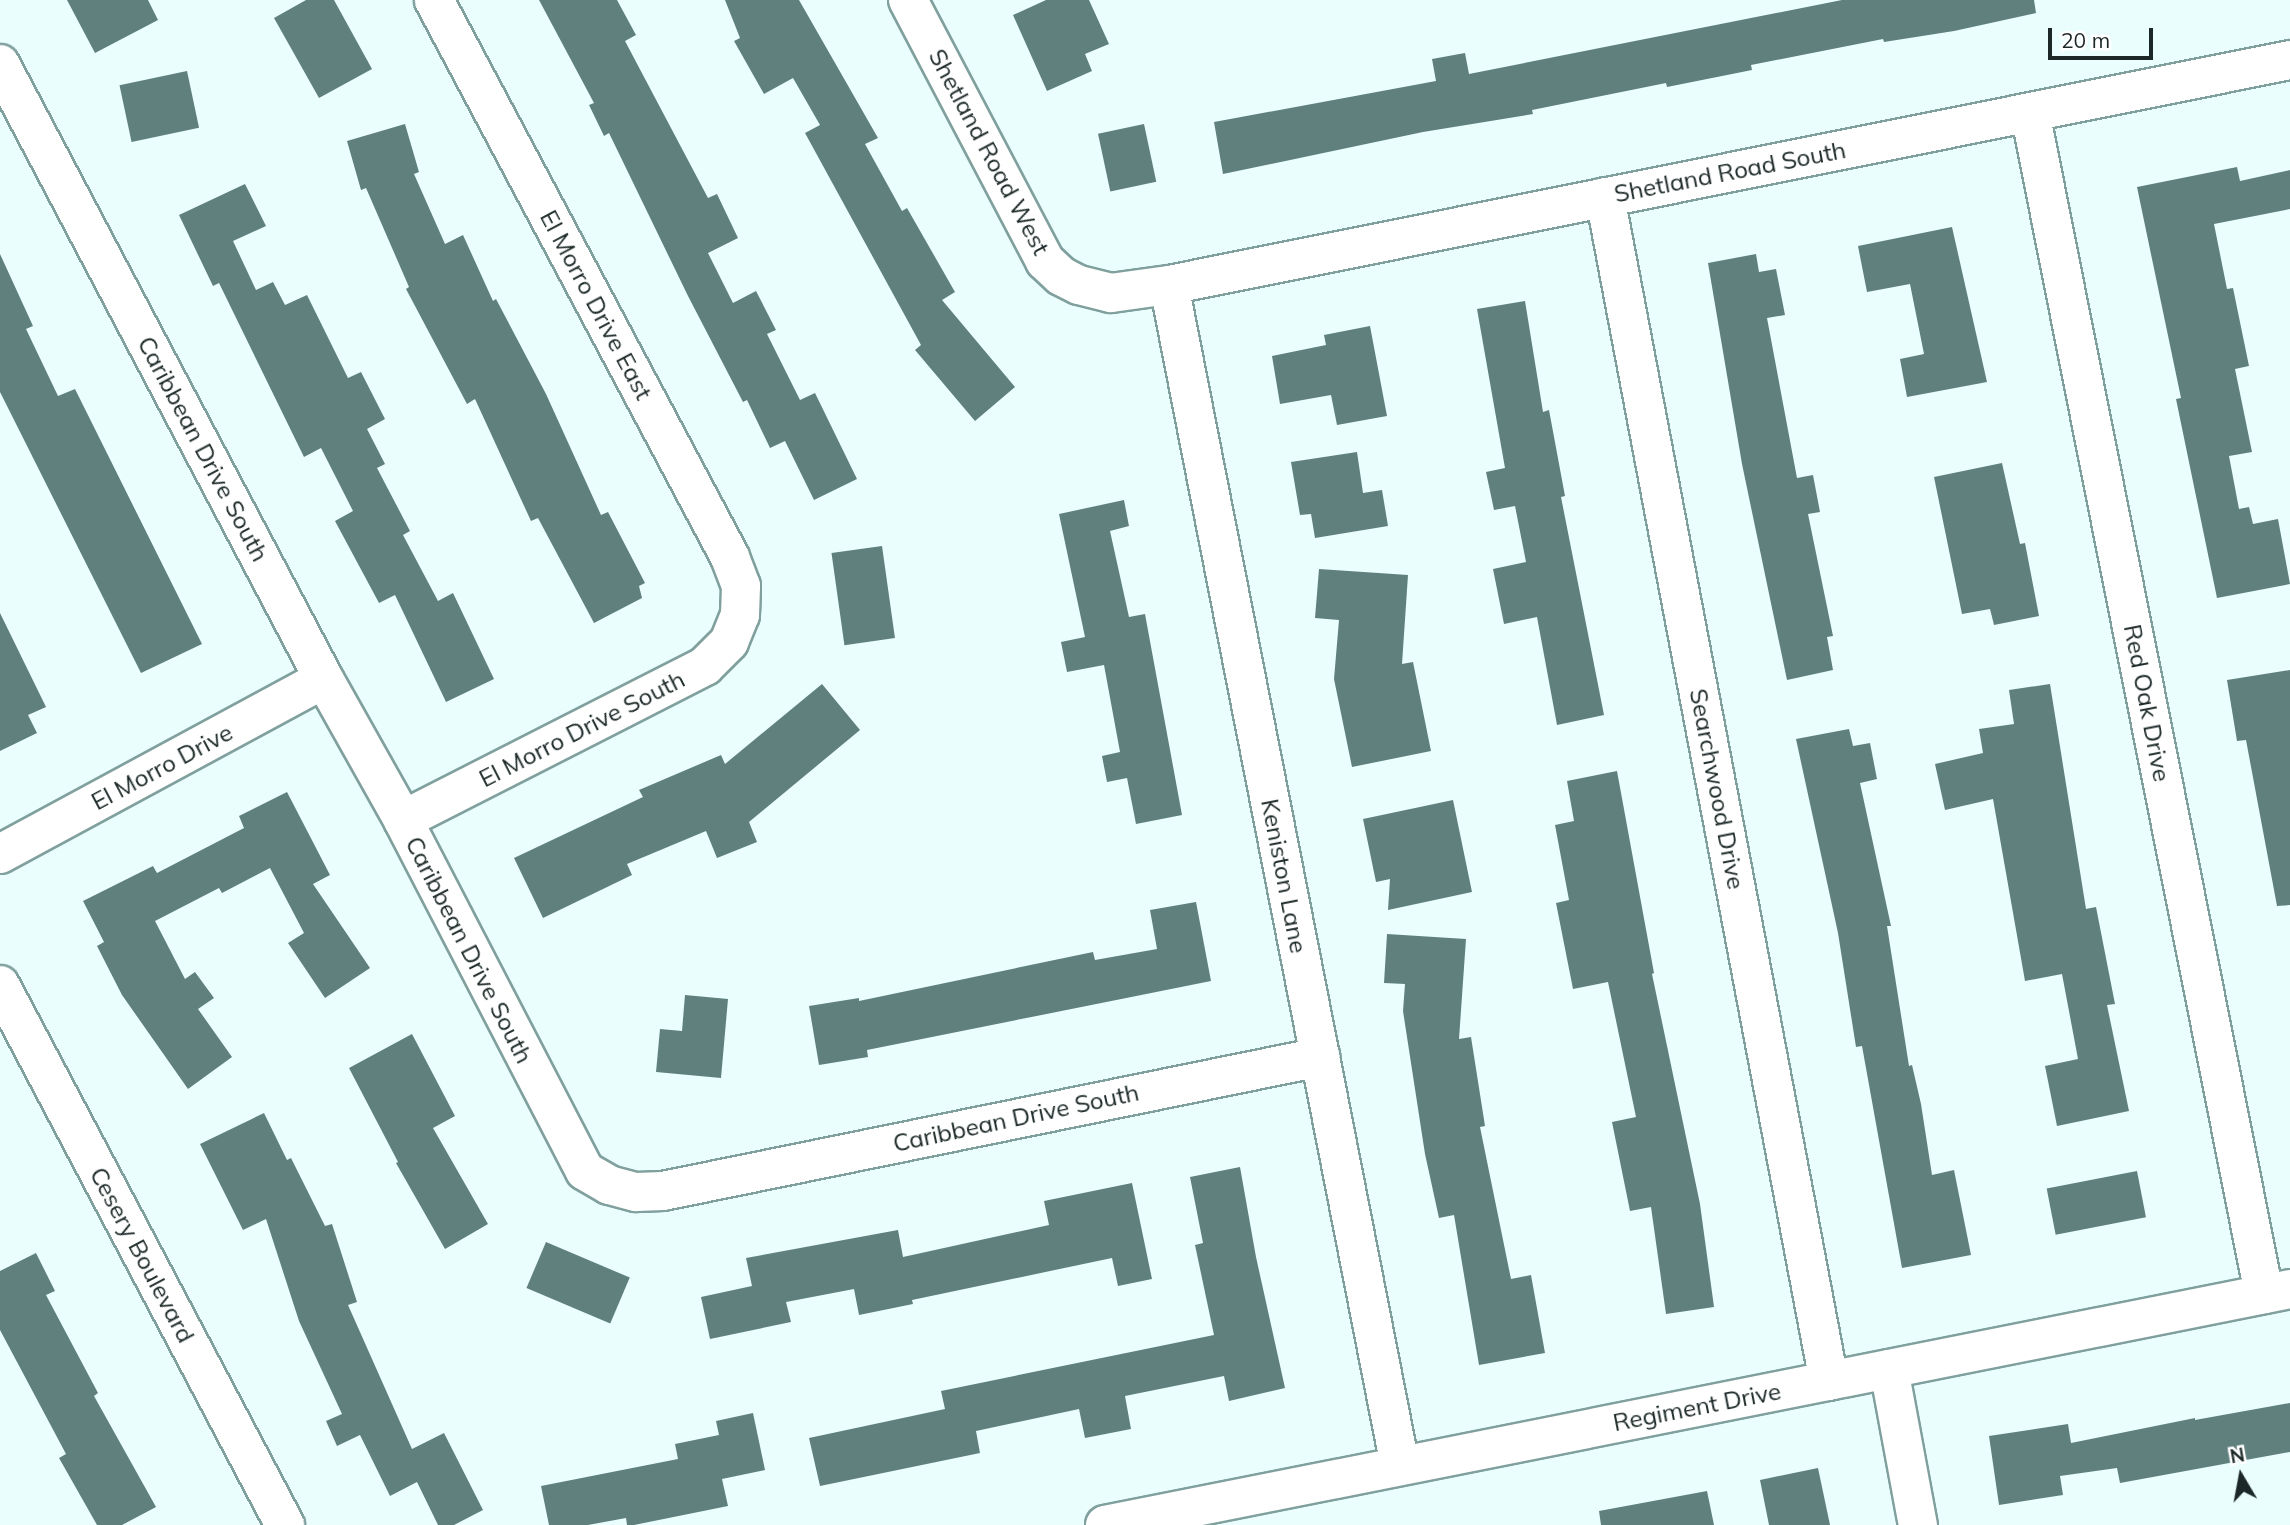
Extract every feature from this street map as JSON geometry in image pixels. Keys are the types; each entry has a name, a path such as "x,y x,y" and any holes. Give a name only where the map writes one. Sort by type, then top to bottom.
{"street":[{"name":"El Morro Drive East","path":"434,0 730,557 741,586 740,615"},
{"name":"Shetland Road West","path":"908,0 1045,261 1061,275 1079,285 1111,293 1169,285"},
{"name":"Shetland Road South","path":"1169,285 2290,60"},
{"name":"Caribbean Drive South","path":"0,64 324,679 403,820 571,1148 586,1171 608,1185 636,1192 663,1191 1320,1056"},
{"name":"Red Oak Drive","path":"2030,112 2277,1292"},
{"name":"Searchwood Drive","path":"1605,197 1829,1381"},
{"name":"Keniston Lane","path":"1169,285 1401,1466"},
{"name":"El Morro Drive South","path":"403,820 705,666 729,642 740,615"},
{"name":"El Morro Drive","path":"0,854 324,679"},
{"name":"Cesery Boulevard","path":"0,985 285,1525"},
{"name":"Regiment Drive","path":"1105,1525 2277,1292"},
{"path":"1889,1369 1918,1525"}],"building":[{"path":"67,0 148,0 158,20 95,53"},
{"path":"306,0 334,0 372,69 319,98 274,18"},
{"path":"539,0 617,0 636,35 625,41 708,198 717,194 738,238 708,253 733,303 756,291 776,330 767,334 800,400 815,393 857,479 814,500 785,441 770,448 747,400 743,402 688,296 609,133 604,136 589,105 594,103"},
{"path":"725,0 799,0 878,138 865,144 902,211 907,208 955,292 942,300 1015,387 975,421 915,350 921,345 805,133 820,125 793,78 764,94 734,41 740,38"},
{"path":"1046,0 1089,0 1109,44 1085,54 1092,71 1047,91 1013,15"},
{"path":"1842,0 2034,0 2036,13 1954,31 1884,42 1883,39 1751,65 1752,70 1667,87 1666,83 1532,110 1533,114 1423,132 1223,174 1214,122 1436,81 1432,59 1465,53 1469,74"},
{"path":"187,71 199,128 132,142 120,85"},
{"path":"405,124 419,172 414,174 445,244 463,235 493,301 496,299 546,394 601,515 608,512 645,583 639,586 642,598 594,623 538,518 531,521 475,399 467,404 406,289 409,287 366,188 361,190 347,141"},
{"path":"1144,124 1156,182 1110,191 1098,134"},
{"path":"2237,167 2240,181 2290,170 2290,209 2214,224 2227,289 2233,288 2249,366 2235,369 2252,452 2229,456 2239,509 2249,507 2253,524 2278,519 2290,584 2217,598 2176,399 2181,398 2137,187"},
{"path":"245,184 266,226 233,241 256,290 273,282 285,305 307,295 348,378 361,372 385,419 367,429 385,464 377,468 410,531 403,535 438,601 453,593 494,679 446,702 395,595 379,603 335,521 353,511 321,448 304,457 219,283 213,286 179,215"},
{"path":"1952,227 1987,382 1907,397 1900,359 1924,354 1910,284 1867,292 1858,246"},
{"path":"0,254 33,326 26,329 58,396 75,389 202,644 141,673 0,392"},
{"path":"1756,254 1759,272 1776,269 1785,315 1767,318 1797,478 1813,475 1820,512 1808,514 1833,636 1827,637 1833,670 1787,680 1742,464 1708,263"},
{"path":"1525,301 1543,412 1549,410 1565,496 1561,497 1604,715 1557,725 1537,617 1504,624 1493,569 1526,562 1515,506 1494,510 1486,472 1505,468 1477,309"},
{"path":"1370,326 1387,416 1337,425 1331,395 1280,404 1272,356 1326,345 1324,335"},
{"path":"1357,452 1363,493 1382,490 1388,526 1315,538 1311,514 1300,515 1291,462"},
{"path":"2002,463 2020,544 2025,543 2039,616 1994,625 1990,609 1962,614 1934,477"},
{"path":"1124,500 1129,526 1110,531 1129,617 1145,614 1182,815 1136,824 1127,778 1107,782 1102,756 1120,752 1104,665 1067,672 1061,642 1085,637 1059,514"},
{"path":"882,546 895,638 844,645 831,553"},
{"path":"1319,569 1408,575 1402,664 1413,662 1431,751 1352,767 1334,679 1339,620 1315,618"},
{"path":"0,613 46,707 28,715 37,733 0,751"},
{"path":"2290,670 2290,905 2277,906 2246,740 2237,741 2227,680"},
{"path":"822,684 860,730 749,822 757,842 717,858 706,831 627,864 632,875 543,918 514,858 643,797 639,790 721,755 725,764"},
{"path":"2050,684 2086,909 2096,907 2115,1004 2107,1005 2129,1111 2057,1126 2045,1066 2078,1059 2062,974 2025,981 1993,799 1945,810 1935,764 1983,753 1979,729 2014,724 2009,690"},
{"path":"1849,729 1853,746 1870,743 1877,779 1860,783 1891,926 1887,926 1909,1066 1912,1065 1921,1104 1932,1175 1954,1170 1971,1255 1902,1268 1862,1046 1856,1047 1838,933 1796,739"},
{"path":"1617,771 1654,973 1652,974 1700,1204 1714,1307 1666,1314 1651,1207 1630,1211 1612,1122 1636,1117 1608,982 1573,989 1556,903 1569,900 1555,825 1574,821 1567,781"},
{"path":"287,792 330,875 313,884 370,968 325,998 288,943 304,933 270,868 222,893 219,888 155,921 185,979 195,972 214,998 198,1009 232,1057 188,1089 122,995 97,946 104,942 83,901 153,866 157,873 244,828 239,816"},
{"path":"1453,800 1472,892 1388,910 1390,879 1376,882 1363,819"},
{"path":"1196,902 1211,981 867,1050 868,1057 819,1065 809,1006 859,998 859,1001 1093,952 1095,960 1157,949 1150,910"},
{"path":"1387,934 1466,939 1459,1039 1471,1037 1485,1126 1480,1127 1511,1279 1531,1275 1545,1353 1479,1365 1454,1215 1439,1218 1425,1154 1403,1011 1405,984 1384,983"},
{"path":"685,995 728,999 721,1078 656,1072 660,1029 682,1031"},
{"path":"412,1034 455,1116 433,1128 488,1224 445,1249 396,1163 398,1162 349,1068"},
{"path":"264,1113 287,1160 291,1158 325,1226 332,1224 357,1302 348,1305 412,1449 444,1433 483,1510 454,1525 438,1525 417,1482 390,1496 360,1435 337,1446 326,1421 342,1414 299,1321 266,1219 243,1230 200,1144"},
{"path":"1240,1167 1256,1257 1285,1388 1229,1401 1224,1376 1125,1396 1131,1429 1085,1438 1079,1409 976,1431 980,1453 820,1486 809,1438 945,1409 941,1391 1214,1335 1195,1245 1203,1243 1190,1177"},
{"path":"2137,1171 2146,1217 2056,1235 2047,1189"},
{"path":"1132,1183 1152,1279 1118,1286 1112,1258 912,1300 913,1304 859,1315 854,1289 786,1302 791,1322 710,1339 701,1297 752,1286 746,1258 898,1230 903,1257 1049,1225 1044,1201"},
{"path":"546,1242 630,1278 610,1324 526,1288"},
{"path":"36,1253 55,1291 46,1295 98,1393 94,1396 156,1507 122,1525 97,1525 59,1458 66,1454 0,1330 0,1271"},
{"path":"2290,1403 2290,1452 2120,1483 2117,1468 2060,1476 2063,1495 1999,1505 1989,1436 2068,1424 2071,1443 2195,1418"},
{"path":"753,1413 765,1470 722,1479 728,1506 634,1525 627,1525 626,1518 588,1525 549,1525 541,1486 678,1459 675,1444 719,1435 716,1421"},
{"path":"1818,1468 1830,1525 1769,1525 1760,1480"},
{"path":"1707,1491 1714,1525 1601,1525 1599,1511"}]}
